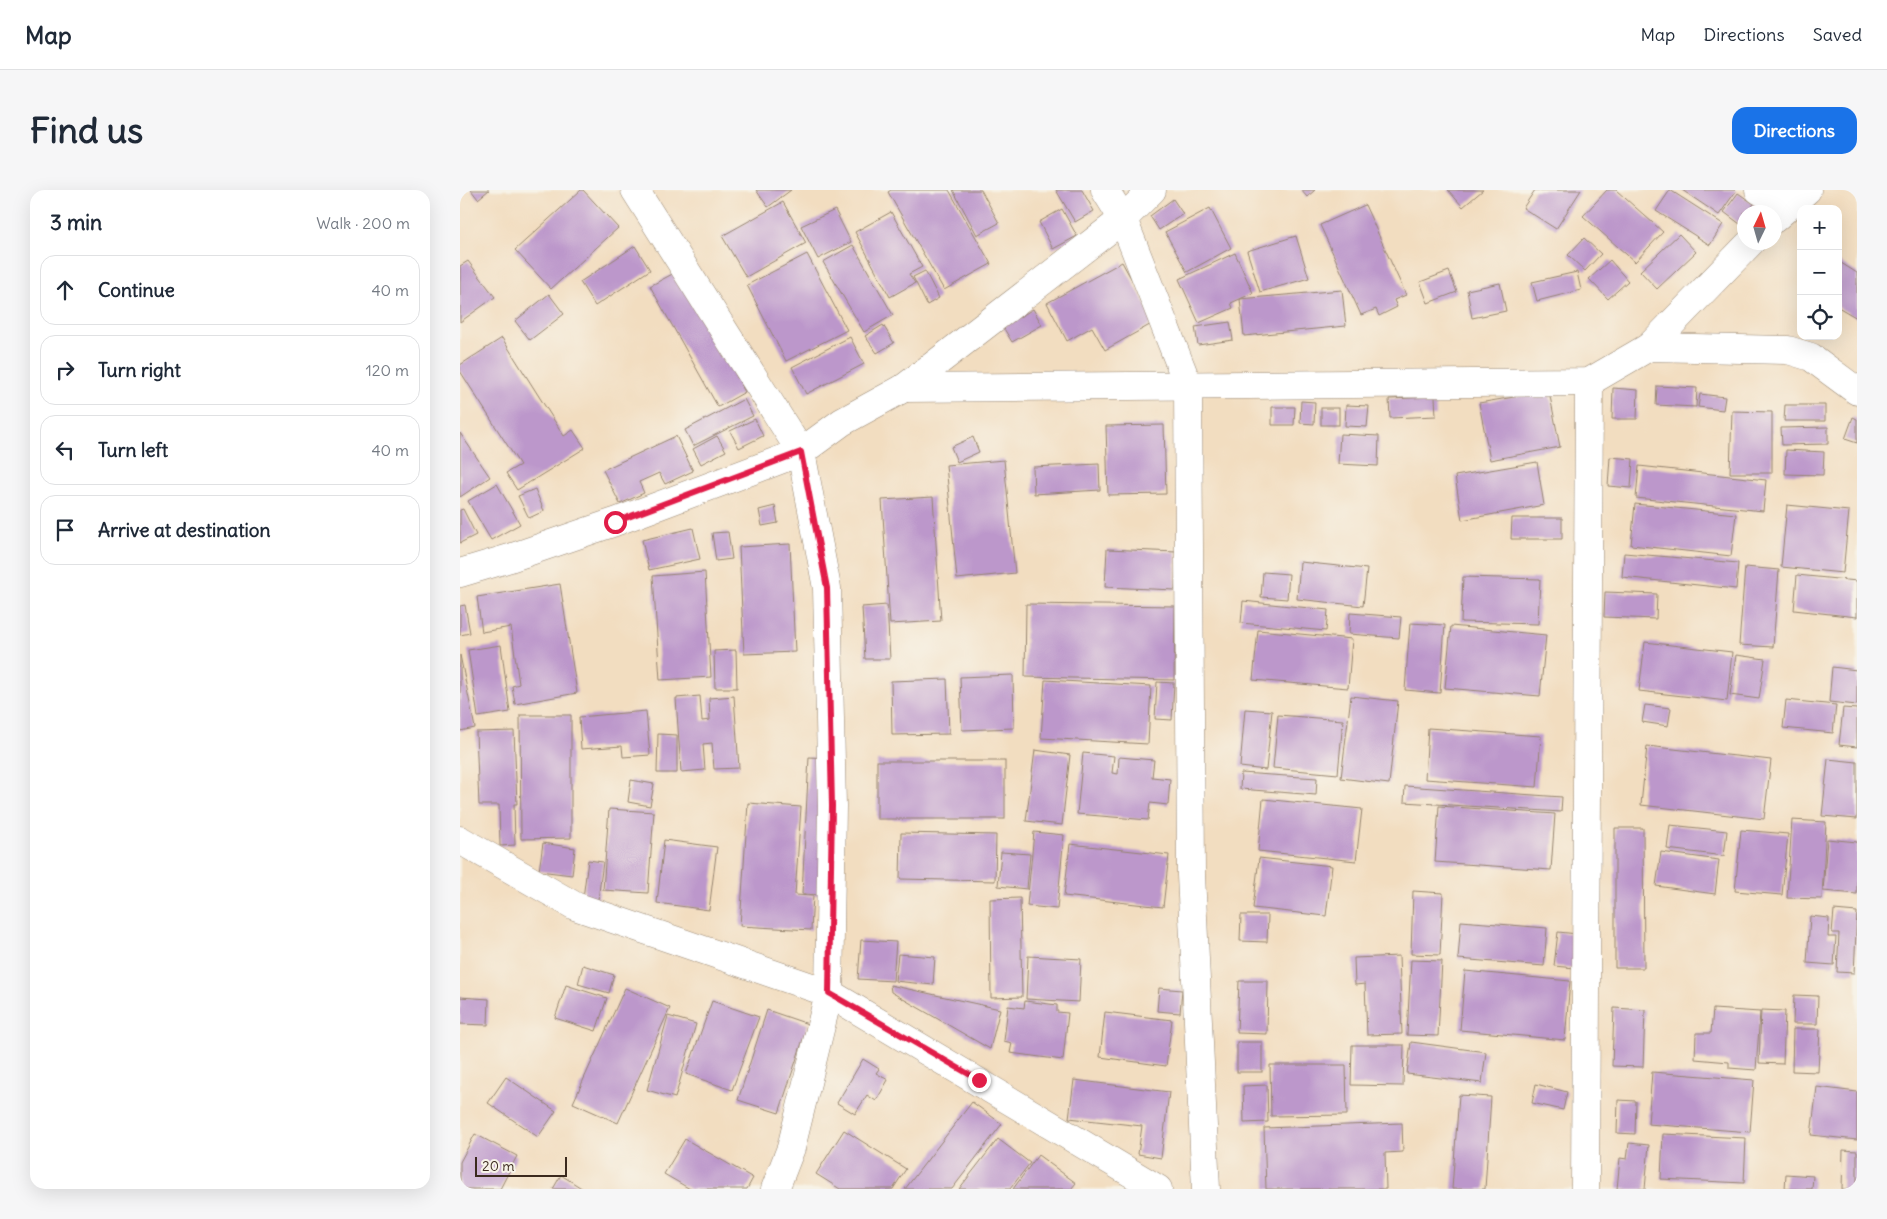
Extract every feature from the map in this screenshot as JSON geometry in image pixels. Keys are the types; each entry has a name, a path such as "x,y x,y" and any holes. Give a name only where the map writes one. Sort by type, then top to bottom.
{"street":[{"path":"635,190 801,452 827,588 832,806 829,993 791,1148 775,1189"},
{"path":"1105,190 1123,219 1188,385 1191,875 1206,1189"},
{"path":"460,573 615,522 801,452 842,422 904,388 1123,219 1152,190"},
{"path":"1759,190 1790,205"},
{"path":"904,388 1589,382 1649,347 1743,250"},
{"path":"1649,347 1788,350 1810,357 1857,391"},
{"path":"1585,1189 1589,382"},
{"path":"460,840 575,906 829,993 1158,1189"}],"building":[{"path":"471,190 489,190 478,199"},
{"path":"581,190 618,228 551,289 515,250"},
{"path":"756,190 791,190 768,207"},
{"path":"891,190 949,190 991,264 944,290 888,192"},
{"path":"953,190 981,190 999,223 977,235"},
{"path":"1056,190 1082,190 1094,211 1075,222"},
{"path":"1301,190 1315,190 1307,197"},
{"path":"1448,190 1483,190 1463,207"},
{"path":"1535,190 1581,190 1556,229 1523,208"},
{"path":"1607,190 1616,190 1663,232 1635,262 1583,216"},
{"path":"1670,190 1723,224 1710,245 1656,211"},
{"path":"1682,190 1734,190 1736,191 1719,215"},
{"path":"1738,193 1754,204 1737,205 1737,222 1724,212"},
{"path":"1173,199 1183,214 1159,230 1150,216"},
{"path":"783,202 806,243 746,277 722,236"},
{"path":"1365,205 1406,295 1394,300 1397,307 1379,316 1376,309 1361,315 1320,225"},
{"path":"1210,208 1231,248 1187,272 1165,232"},
{"path":"1062,209 1077,236 1053,249 1039,222"},
{"path":"835,210 851,242 818,259 801,226"},
{"path":"891,212 922,267 909,274 915,283 890,297 855,232"},
{"path":"1679,234 1696,252 1657,289 1640,271"},
{"path":"1296,236 1309,278 1260,292 1247,251"},
{"path":"1584,238 1601,254 1585,271 1568,255"},
{"path":"853,245 893,315 864,332 823,262"},
{"path":"635,246 650,270 595,306 580,282"},
{"path":"1235,253 1253,293 1231,303 1233,308 1199,323 1179,279"},
{"path":"807,254 847,330 786,361 747,285"},
{"path":"1610,260 1628,281 1608,299 1589,279"},
{"path":"468,261 495,297 460,322 460,266"},
{"path":"1122,262 1155,322 1105,350 1092,327 1067,341 1047,303"},
{"path":"1842,264 1857,273 1857,318 1842,309"},
{"path":"678,271 745,392 718,407 650,286"},
{"path":"925,271 939,298 927,305 913,277"},
{"path":"1449,271 1457,292 1428,303 1420,282"},
{"path":"1577,272 1581,290 1537,301 1532,282"},
{"path":"1500,283 1506,311 1472,318 1467,290"},
{"path":"1342,290 1346,326 1244,336 1240,299"},
{"path":"549,294 564,314 530,340 515,321"},
{"path":"1033,309 1042,325 1012,342 1003,327"},
{"path":"1230,322 1233,340 1198,345 1195,327"},
{"path":"883,325 894,343 877,353 865,336"},
{"path":"850,337 864,364 806,394 792,367"},
{"path":"502,338 564,436 573,430 585,448 517,490 506,473 520,465 460,371 460,365"},
{"path":"1657,386 1697,388 1696,407 1656,405"},
{"path":"1613,388 1638,390 1637,419 1612,419"},
{"path":"1549,391 1560,447 1490,460 1479,403"},
{"path":"1700,394 1725,397 1723,410 1698,407"},
{"path":"1435,397 1436,416 1390,418 1389,399"},
{"path":"744,399 753,416 693,446 685,430"},
{"path":"1301,401 1315,402 1314,424 1300,423"},
{"path":"1346,405 1369,406 1367,427 1345,426"},
{"path":"1785,405 1825,405 1825,421 1784,421"},
{"path":"1272,407 1295,407 1294,425 1272,425"},
{"path":"1321,408 1339,408 1339,425 1321,425"},
{"path":"1732,411 1772,412 1772,473 1730,473"},
{"path":"1853,417 1857,419 1857,443 1845,439"},
{"path":"755,419 763,436 739,448 730,431"},
{"path":"1164,425 1166,494 1108,495 1106,426"},
{"path":"1828,427 1828,444 1782,445 1781,428"},
{"path":"460,433 490,477 460,497"},
{"path":"1340,434 1379,436 1378,466 1338,464"},
{"path":"676,436 693,471 665,484 659,473 639,482 644,493 620,504 603,470"},
{"path":"717,436 726,451 701,464 693,449"},
{"path":"973,437 979,452 957,462 951,447"},
{"path":"1786,450 1824,452 1823,475 1785,474"},
{"path":"1610,457 1633,459 1631,488 1608,486"},
{"path":"1004,460 1015,573 957,579 946,465"},
{"path":"1537,462 1544,505 1462,520 1455,476"},
{"path":"1099,464 1100,490 1034,494 1033,467"},
{"path":"1639,466 1766,480 1763,511 1636,498"},
{"path":"497,484 520,524 491,540 468,501"},
{"path":"535,489 544,511 529,518 518,496"},
{"path":"933,497 941,621 890,624 882,500"},
{"path":"1635,504 1736,514 1731,556 1631,545"},
{"path":"1787,505 1849,511 1843,573 1781,567"},
{"path":"775,506 778,523 762,526 759,510"},
{"path":"463,509 476,535 460,543 460,510"},
{"path":"1512,518 1562,518 1562,539 1511,539"},
{"path":"693,528 700,559 649,570 642,540"},
{"path":"728,532 732,559 716,561 712,533"},
{"path":"790,544 795,652 744,654 739,547"},
{"path":"1107,549 1176,552 1175,590 1105,587"},
{"path":"1624,553 1738,563 1736,589 1622,577"},
{"path":"1300,562 1367,569 1363,606 1297,599"},
{"path":"1745,567 1779,570 1773,647 1739,645"},
{"path":"705,572 711,677 660,680 653,576"},
{"path":"1263,572 1289,574 1287,599 1261,597"},
{"path":"1797,575 1857,581 1857,617 1794,610"},
{"path":"1463,577 1540,579 1538,624 1461,622"},
{"path":"560,584 577,693 515,704 512,686 519,684 511,627 482,632 477,597"},
{"path":"1605,592 1657,594 1656,619 1604,617"},
{"path":"1243,601 1328,610 1326,631 1241,623"},
{"path":"1026,604 1175,606 1174,680 1025,677"},
{"path":"465,605 470,633 460,635 460,606"},
{"path":"887,605 890,659 865,659 862,607"},
{"path":"1350,613 1401,617 1399,638 1349,634"},
{"path":"1410,623 1445,625 1440,693 1405,690"},
{"path":"1451,626 1546,635 1540,696 1445,688"},
{"path":"1258,630 1352,639 1348,688 1253,680"},
{"path":"1645,642 1732,652 1727,701 1639,691"},
{"path":"501,645 510,712 478,717 468,650"},
{"path":"736,650 737,688 715,688 714,651"},
{"path":"460,655 475,728 460,731"},
{"path":"1736,655 1765,659 1759,699 1730,695"},
{"path":"1832,667 1857,670 1857,705 1829,702"},
{"path":"1013,675 1014,728 962,730 960,677"},
{"path":"947,679 949,734 892,735 891,681"},
{"path":"1045,680 1151,686 1148,744 1041,738"},
{"path":"1157,682 1174,683 1172,720 1155,719"},
{"path":"700,696 702,721 710,720 709,698 734,696 739,768 714,769 712,743 703,744 705,770 681,772 676,698"},
{"path":"1351,696 1398,701 1389,784 1341,778"},
{"path":"1786,700 1836,705 1833,733 1783,728"},
{"path":"1645,705 1671,708 1668,726 1642,722"},
{"path":"1843,708 1857,709 1857,747 1839,745"},
{"path":"1245,709 1272,711 1266,770 1240,767"},
{"path":"646,711 650,755 623,757 622,746 581,749 579,717"},
{"path":"520,715 571,715 571,838 521,839"},
{"path":"1278,715 1343,720 1338,774 1273,768"},
{"path":"1428,728 1541,736 1537,787 1425,779"},
{"path":"514,731 517,804 514,804 515,845 500,846 499,805 479,805 476,732"},
{"path":"658,734 677,735 677,773 657,773"},
{"path":"1647,746 1771,760 1764,819 1641,805"},
{"path":"1035,750 1070,755 1062,825 1026,821"},
{"path":"1083,753 1114,756 1112,773 1118,774 1119,757 1154,760 1152,777 1170,779 1168,805 1150,803 1148,820 1077,814"},
{"path":"809,757 827,758 820,895 802,894"},
{"path":"1828,759 1857,762 1857,819 1822,816"},
{"path":"877,761 1005,761 1005,819 877,819"},
{"path":"1241,773 1317,778 1316,795 1240,789"},
{"path":"631,780 654,784 650,806 628,802"},
{"path":"1405,786 1562,797 1561,812 1404,802"},
{"path":"1263,799 1362,809 1356,861 1258,851"},
{"path":"748,803 801,807 795,895 813,896 811,930 740,926"},
{"path":"1439,806 1555,814 1551,870 1435,862"},
{"path":"609,809 654,812 648,893 603,890"},
{"path":"1792,820 1826,822 1822,899 1787,898"},
{"path":"1670,825 1727,831 1724,856 1667,849"},
{"path":"1615,828 1643,828 1644,968 1615,968"},
{"path":"1741,830 1788,834 1782,895 1735,891"},
{"path":"1034,832 1064,835 1057,909 1027,906"},
{"path":"901,833 996,835 995,881 900,879"},
{"path":"1827,839 1857,842 1857,894 1823,891"},
{"path":"664,840 717,847 709,910 657,903"},
{"path":"543,843 575,848 572,875 539,871"},
{"path":"1070,844 1169,855 1163,907 1064,896"},
{"path":"1001,852 1030,854 1027,889 998,886"},
{"path":"1661,852 1719,860 1715,894 1656,886"},
{"path":"1259,858 1332,866 1326,916 1253,908"},
{"path":"588,860 603,862 598,900 583,898"},
{"path":"1413,891 1443,893 1440,955 1411,954"},
{"path":"1020,898 1022,997 991,998 990,899"},
{"path":"1834,910 1857,912 1854,973 1837,972 1839,933 1832,933"},
{"path":"1241,915 1268,915 1267,942 1240,941"},
{"path":"1810,916 1829,918 1828,937 1836,937 1834,965 1807,963"},
{"path":"1461,921 1547,928 1544,966 1458,959"},
{"path":"1558,932 1578,934 1575,968 1554,966"},
{"path":"861,940 896,942 893,981 858,979"},
{"path":"898,954 935,957 933,985 895,981"},
{"path":"1028,956 1081,959 1079,1002 1026,999"},
{"path":"1399,956 1402,1034 1367,1035 1365,984 1355,985 1354,958"},
{"path":"1411,960 1442,961 1438,1036 1407,1035"},
{"path":"583,965 614,975 609,993 578,984"},
{"path":"1465,971 1570,981 1565,1040 1460,1030"},
{"path":"1239,981 1268,981 1267,1034 1237,1033"},
{"path":"566,985 607,998 596,1031 555,1018"},
{"path":"890,985 1000,1009 990,1049 891,992"},
{"path":"625,988 670,1008 618,1123 573,1103"},
{"path":"1159,988 1182,990 1180,1013 1157,1011"},
{"path":"1794,995 1818,996 1817,1024 1793,1024"},
{"path":"460,997 489,999 488,1025 460,1024"},
{"path":"712,1001 759,1017 732,1090 686,1074"},
{"path":"1025,1001 1057,1005 1057,1012 1068,1013 1063,1060 1010,1053 1012,1043 1004,1041 1008,1006 1024,1008"},
{"path":"1614,1008 1645,1010 1643,1067 1612,1066"},
{"path":"1713,1009 1760,1012 1756,1070 1729,1068 1729,1062 1695,1059 1696,1033 1711,1033"},
{"path":"767,1010 808,1024 779,1113 738,1100"},
{"path":"1761,1010 1785,1011 1783,1064 1759,1063"},
{"path":"1105,1012 1172,1020 1166,1066 1100,1057"},
{"path":"668,1016 696,1024 675,1098 647,1090"},
{"path":"1793,1029 1820,1029 1818,1072 1792,1071"},
{"path":"1237,1042 1262,1042 1262,1072 1237,1072"},
{"path":"1411,1042 1486,1052 1482,1083 1407,1074"},
{"path":"1352,1045 1404,1045 1403,1086 1351,1085"},
{"path":"863,1059 879,1069 876,1073 888,1080 876,1101 867,1095 855,1114 837,1103"},
{"path":"1270,1065 1346,1065 1347,1115 1271,1116"},
{"path":"1652,1072 1754,1080 1750,1132 1648,1124"},
{"path":"506,1077 556,1111 538,1137 488,1103"},
{"path":"1074,1080 1169,1092 1161,1158 1138,1154 1142,1126 1069,1118"},
{"path":"1536,1084 1567,1092 1563,1110 1532,1103"},
{"path":"1267,1085 1268,1122 1244,1123 1243,1086"},
{"path":"1817,1087 1857,1092 1857,1140 1811,1135"},
{"path":"1459,1095 1491,1097 1485,1189 1452,1189"},
{"path":"1618,1100 1636,1101 1635,1134 1617,1133"},
{"path":"972,1102 1002,1124 952,1189 905,1189"},
{"path":"1402,1123 1403,1152 1385,1153 1386,1189 1266,1189 1264,1128"},
{"path":"844,1130 906,1169 893,1189 840,1189 816,1174"},
{"path":"475,1134 517,1156 500,1189 460,1189 460,1162"},
{"path":"1663,1134 1746,1138 1744,1183 1661,1179"},
{"path":"685,1139 753,1178 747,1189 690,1189 664,1174"},
{"path":"998,1139 1030,1163 1010,1189 959,1189"},
{"path":"1629,1143 1649,1145 1645,1189 1617,1189 1620,1158 1627,1159"},
{"path":"1843,1150 1857,1151 1857,1189 1842,1189"},
{"path":"1038,1155 1076,1183 1071,1189 1013,1189"},
{"path":"1786,1174 1813,1176 1812,1189 1785,1189"},
{"path":"561,1175 583,1189 553,1189"}],"route":[{"path":"615,522 801,452 827,588 832,806 829,993 979,1080"}]}
